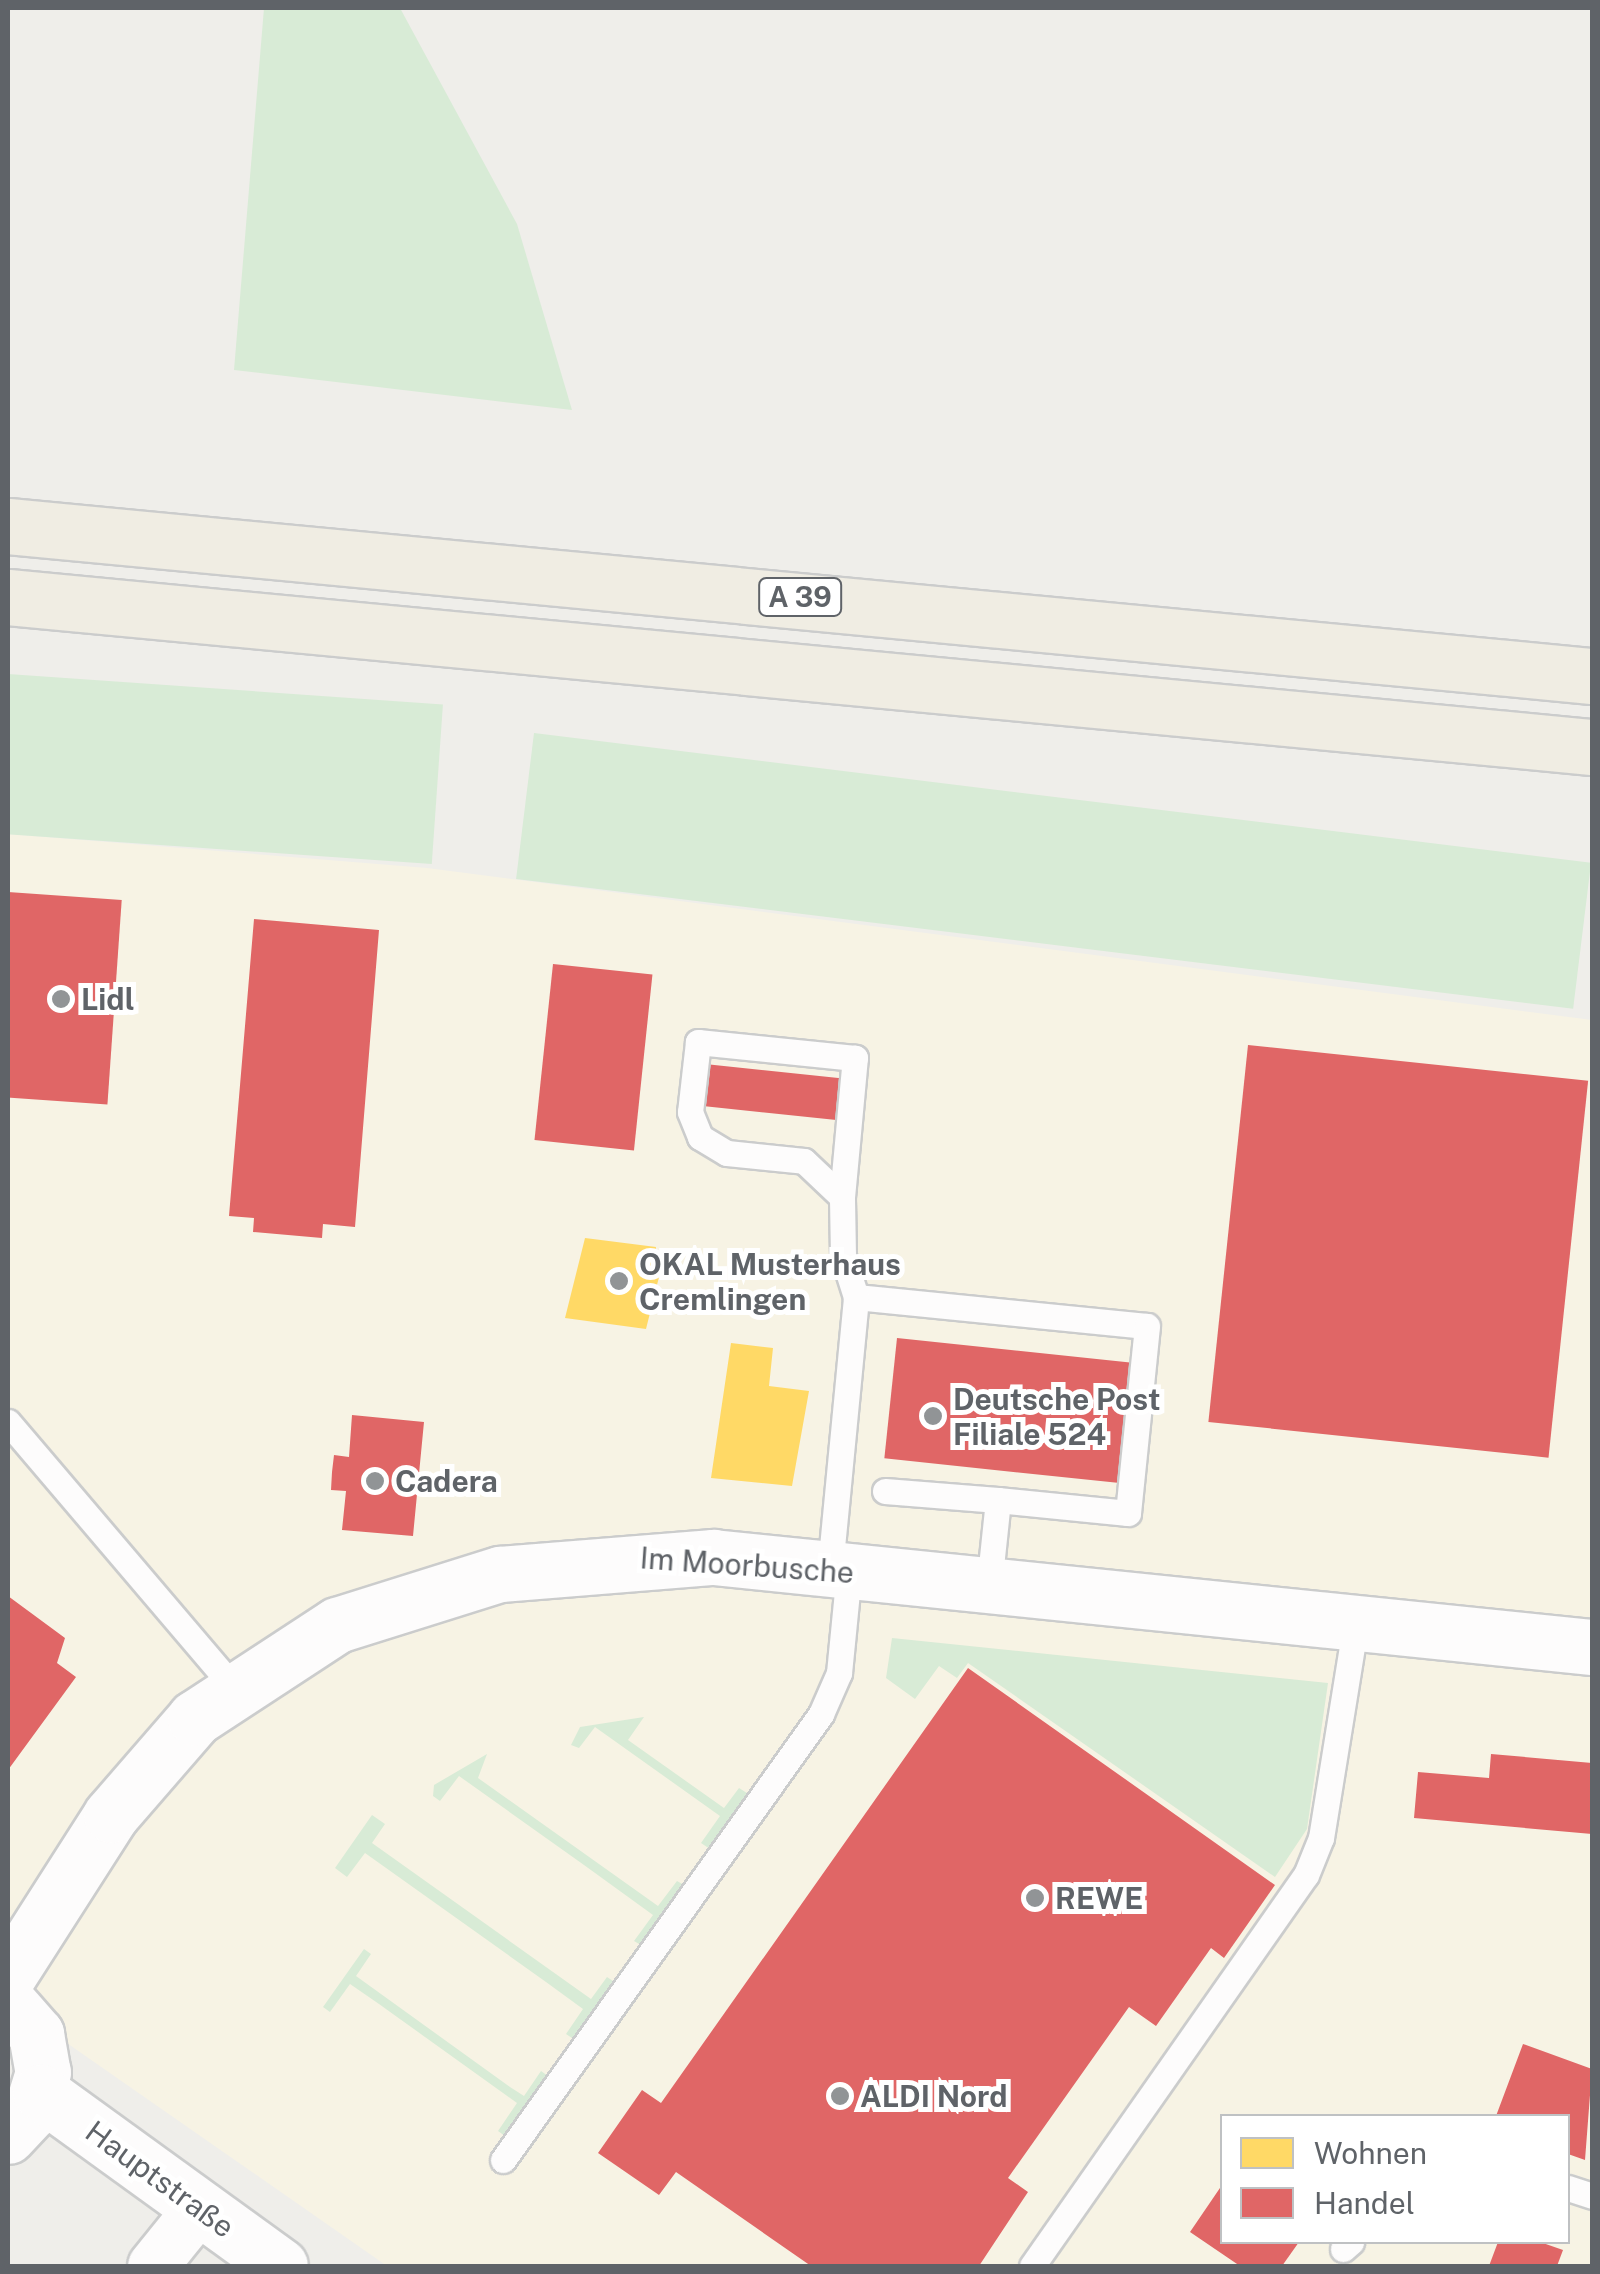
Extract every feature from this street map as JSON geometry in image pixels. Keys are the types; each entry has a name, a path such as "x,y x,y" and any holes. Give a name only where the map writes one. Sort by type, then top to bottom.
{"highway":[{"name":"A 39","path":"8,526 1592,676"},
{"name":"A 39","path":"8,597 1592,747"}],"street":[{"name":"Im Moorbusche","path":"8,1976 142,1774 234,1688 337,1624 500,1574 653,1555 840,1570 1592,1647"},
{"path":"8,2002 36,2034 40,2092 8,2136"},
{"name":"Hauptstraße","path":"40,2092 280,2266"},
{"path":"154,2266 199,2209"}],"lane":[{"path":"504,2160 821,1714 839,1672 840,1570 856,1297 842,1197 855,1058 698,1042 690,1112 700,1136 727,1152 804,1161 842,1197"},
{"path":"856,1297 1146,1326 1128,1513 885,1491"},
{"path":"8,1422 234,1688"},
{"path":"989,1585 998,1500"},
{"path":"1032,2266 1306,1875 1324,1824 1356,1622"}],"shaded area":[{"path":"8,834 427,868 1592,1020 1592,2266 387,2266 8,2002"}],"green space":[{"path":"264,8 400,8 517,224 572,410 234,370"},
{"path":"8,674 443,704 432,864 8,834"},
{"path":"534,733 1591,863 1573,1009 516,879"},
{"path":"892,1638 1328,1683 1307,1829 1275,1877 968,1663 957,1678 939,1666 915,1699 886,1678"},
{"path":"644,1717 628,1740 724,1808 739,1788 750,1795 710,1849 701,1843 720,1816 595,1727 579,1748 571,1745 580,1727"},
{"path":"487,1754 478,1778 658,1906 677,1881 684,1885 641,1945 634,1941 653,1915 584,1865 459,1776 440,1801 433,1796 434,1785"},
{"path":"372,1815 385,1824 372,1843 591,1999 607,1977 616,1983 575,2040 566,2034 583,2009 546,1982 365,1853 347,1877 335,1868"},
{"path":"364,1949 371,1954 356,1976 510,2087 524,2096 541,2071 548,2076 505,2136 498,2131 517,2103 379,2004 350,1984 330,2012 323,2007"}],"building: Wohnen":[{"name":"OKAL Musterhaus Cremlingen","path":"585,1238 656,1247 652,1272 660,1273 646,1329 565,1318"},
{"path":"731,1343 773,1348 769,1386 809,1391 792,1486 711,1478"}],"building: Handel":[{"name":"Lidl","path":"8,892 122,900 107,1104 8,1098"},
{"path":"254,919 379,930 355,1227 323,1224 322,1238 253,1232 254,1218 229,1216"},
{"path":"553,964 652,974 634,1150 534,1140"},
{"path":"1248,1045 1588,1081 1549,1458 1208,1422"},
{"path":"686,1062 843,1079 839,1120 682,1104"},
{"path":"897,1338 1135,1363 1122,1483 884,1458"},
{"name":"Cadera","path":"352,1415 424,1422 413,1536 342,1530 346,1491 331,1490 332,1472 334,1455 349,1457"},
{"path":"8,1596 65,1638 57,1663 76,1677 8,1770"},
{"path":"968,1668 1275,1885 1224,1958 1211,1948 1156,2026 1129,2007 1008,2178 1028,2192 979,2266 811,2266 676,2172 659,2195 598,2153 642,2090 661,2103"},
{"path":"1491,1754 1592,1763 1592,1834 1414,1818 1418,1772 1489,1778"},
{"path":"1523,2044 1592,2069 1585,2160 1570,2155 1570,2114 1497,2114"},
{"path":"1220,2188 1220,2244 1298,2244 1282,2266 1240,2266 1190,2232"},
{"path":"1497,2244 1546,2244 1563,2250 1557,2266 1489,2266"}],"place":[{"name":"Lidl","path":"61,999"},
{"name":"OKAL Musterhaus Cremlingen","path":"619,1281"},
{"name":"Deutsche Post Filiale 524","path":"933,1416"},
{"name":"Cadera","path":"375,1481"},
{"name":"REWE","path":"1035,1898"},
{"name":"ALDI Nord","path":"840,2096"}]}
